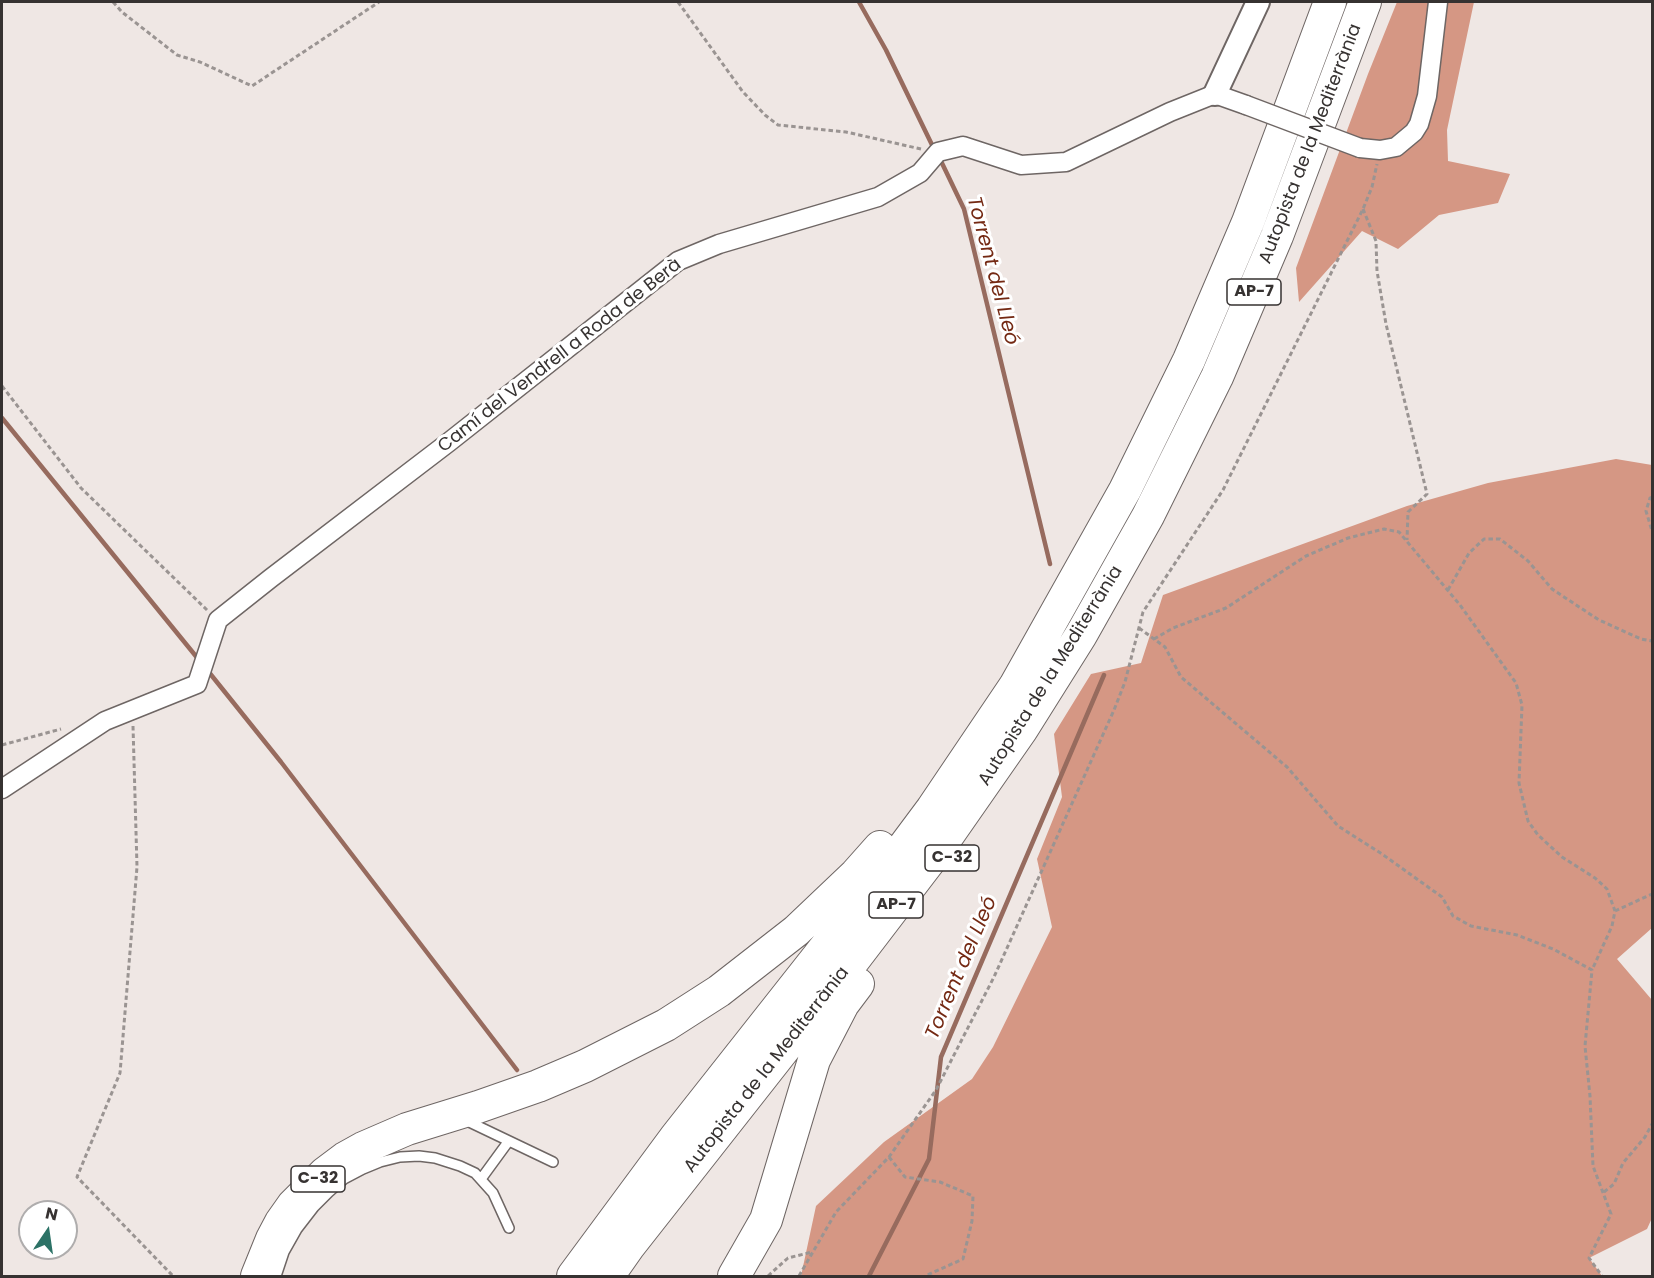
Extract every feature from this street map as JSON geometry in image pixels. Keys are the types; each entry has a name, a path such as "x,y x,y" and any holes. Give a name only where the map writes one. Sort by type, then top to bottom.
{"highway":[{"name":"Autopista de la Mediterrània","path":"573,1276 675,1138 932,809 1015,686 1125,490 1189,360 1248,222 1330,2"},
{"name":"Autopista de la Mediterrània","path":"608,1276 629,1245 853,962 937,851 1016,738 1071,651 1148,516 1193,427 1248,307 1365,2"},
{"name":"C-32","path":"734,1276 766,1220 814,1060 843,1004 962,844 1035,737 1126,590 1162,524 1241,361 1277,278 1304,164"},
{"name":"C-32","path":"256,1276 281,1222 301,1197 325,1173 345,1158 407,1129 508,1096 574,1071 657,1030 719,991 796,931 849,881 884,843 918,801 952,752 1051,622"}],"street":[{"path":"1215,94 1258,2"},
{"path":"938,152 963,146 1022,165 1066,162 1170,112 1215,94 1360,148 1380,150 1396,147 1414,132 1419,124 1427,96 1438,2"},
{"name":"Camí del Vendrell a Roda de Berà","path":"218,621 678,261 719,244 878,197 920,173 938,152"},
{"path":"2,789 105,721 197,684 218,621"}],"lane":[{"path":"453,1114 553,1162"},
{"path":"481,1179 508,1142"},
{"path":"276,1276 284,1252 297,1229 314,1207 344,1179 380,1162 400,1157 435,1158 475,1173 493,1193 509,1228"}],"path":[{"path":"113,2 122,12 177,55 200,62 252,86 379,2"},
{"path":"678,2 743,92 778,125 846,132 938,152"},
{"path":"799,1276 836,1212 889,1158 936,1090 994,977 1114,710 1125,682 1143,612 1223,490 1364,209 1380,150"},
{"path":"1364,209 1376,241 1377,271 1386,324 1426,494 1408,512 1407,542"},
{"path":"2,386 81,488 218,621"},
{"path":"1653,497 1650,498 1646,511 1653,531"},
{"path":"1154,639 1173,628 1226,608 1306,556 1348,538 1384,529 1399,532 1460,605 1516,683 1522,705 1519,783 1528,821 1538,835 1562,857 1595,878 1607,889 1615,911 1612,926 1592,970 1585,1046 1593,1166 1611,1214 1589,1258 1602,1276"},
{"path":"1448,590 1469,553 1484,539 1500,539 1528,561 1552,589 1599,620 1641,639 1653,641"},
{"path":"1139,628 1165,647 1181,677 1287,767 1338,826 1442,897 1454,916 1471,926 1517,935 1553,949 1592,970"},
{"path":"133,710 137,867 120,1073 77,1177 173,1276"},
{"path":"1615,911 1653,894"},
{"path":"1603,1192 1614,1184 1623,1163 1653,1124"},
{"path":"889,1158 905,1177 940,1182 974,1196 972,1221 963,1259 925,1276"},
{"path":"768,1276 788,1258 812,1252"}],"shaded area":[{"path":"1397,2 1474,2 1447,130 1448,161 1510,174 1498,203 1439,215 1398,249 1362,231 1299,302 1296,268"},
{"path":"1616,459 1652,465 1652,928 1617,959 1652,1000 1652,1218 1647,1229 1589,1258 1602,1276 801,1276 816,1206 884,1142 972,1079 993,1047 1052,927 1037,859 1062,797 1054,734 1091,674 1141,663 1163,595 1407,506 1488,483"}],"waterway":[{"name":"Torrent del Lleó","path":"859,2 886,50 934,149"},
{"name":"Torrent del Lleó","path":"940,159 964,209 1050,564"},
{"path":"2,418 199,660"},
{"path":"208,671 281,762 517,1070"},
{"name":"Torrent del Lleó","path":"869,1276 929,1159 941,1057 1104,675"}]}
